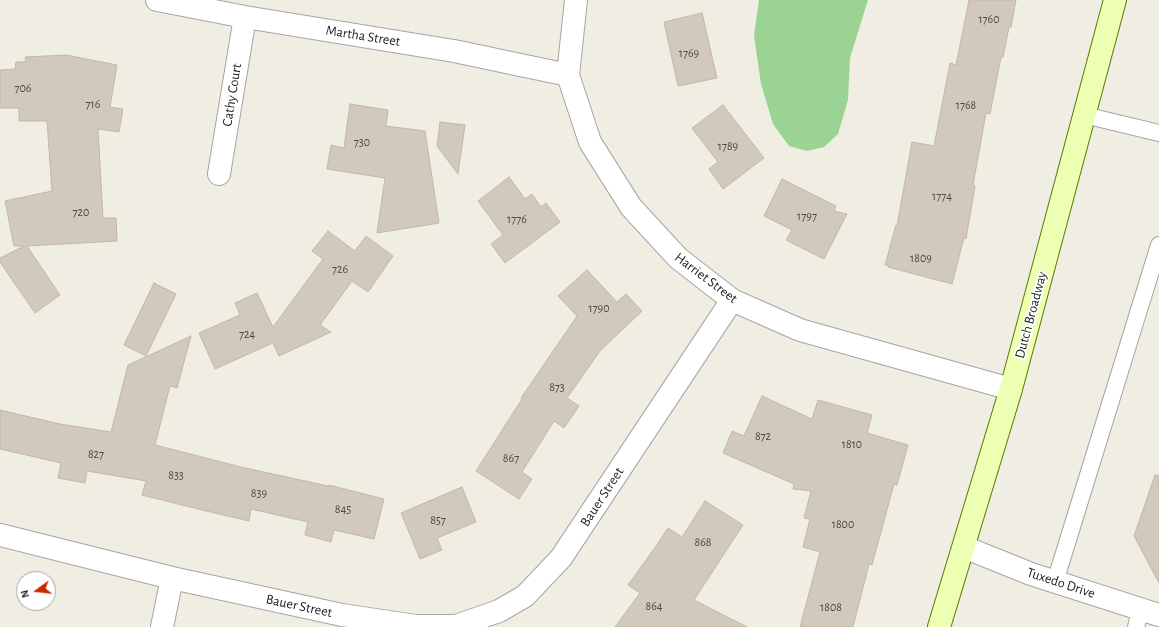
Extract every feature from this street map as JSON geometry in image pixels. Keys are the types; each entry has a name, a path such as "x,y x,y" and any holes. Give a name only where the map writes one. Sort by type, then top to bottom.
{"main road":[{"name":"Dutch Broadway","path":"939,627 1011,389 1115,0"}],"street":[{"name":"Martha Street","path":"157,0 245,17 454,51 568,75"},
{"name":"Harriet Street","path":"576,0 568,75 590,142 631,207 678,258 732,300 800,330 1011,389"},
{"name":"Cathy Court","path":"219,174 245,17"},
{"name":"Bauer Street","path":"0,535 172,578 342,615 416,626 456,626 499,611 524,596 561,558 732,300"},
{"name":"Tuxedo Drive","path":"964,547 1145,617"},
{"path":"162,627 172,578"}],"lane":[{"path":"1084,115 1159,133"},
{"path":"1055,582 1159,245"}],"green space":[{"path":"759,0 868,0 850,58 848,100 838,134 824,147 807,151 789,146 773,124 761,84 754,36"}],"building":[{"path":"969,0 1016,0 1011,27 1009,27 1003,57 1001,57 990,114 986,113 973,185 975,186 966,239 964,238 952,284 885,265 896,225 897,226 912,142 934,146 950,63 956,65"},
{"path":"702,13 717,78 678,86 664,22"},
{"path":"66,55 117,65 110,107 123,109 119,132 98,129 103,218 116,218 117,241 27,246 60,295 35,313 0,262 0,258 24,246 14,246 5,201 52,191 47,121 19,121 19,108 0,108 0,70 15,69 16,62 26,62 25,57"},
{"path":"350,104 388,110 386,126 425,131 439,223 377,233 385,178 327,169 331,145 344,148"},
{"path":"723,105 764,158 723,189 709,169 718,162 692,128"},
{"path":"440,122 465,125 458,174 437,146"},
{"path":"509,177 525,199 532,194 541,207 546,203 560,222 505,263 491,244 503,235 478,201"},
{"path":"782,179 836,206 834,211 847,214 824,259 786,240 792,230 764,216"},
{"path":"328,231 355,251 366,236 393,256 368,292 352,281 320,325 331,332 279,356 273,343 215,369 199,333 240,315 235,303 257,293 273,327 323,259 312,251"},
{"path":"587,270 617,302 626,294 642,311 600,351 567,398 579,406 564,428 554,421 522,472 532,479 519,499 476,471 522,399 521,398 577,316 558,296"},
{"path":"154,283 176,294 146,356 124,345"},
{"path":"191,336 177,388 170,386 155,445 241,467 329,485 384,499 374,539 334,530 331,542 305,535 308,522 251,509 249,521 142,495 146,481 87,471 85,483 58,478 61,463 0,449 0,410 60,424 111,432 128,365"},
{"path":"762,396 812,419 818,400 872,415 867,433 908,445 897,485 894,484 872,565 869,564 853,627 800,627 820,552 803,547 810,519 804,518 811,491 793,489 794,484 723,453 732,431 744,436"},
{"path":"1155,475 1159,476 1159,583 1134,536"},
{"path":"462,487 476,522 437,538 442,550 420,559 401,513"},
{"path":"705,501 743,525 694,600 747,627 615,627 640,593 628,585 668,528 682,537"}]}
